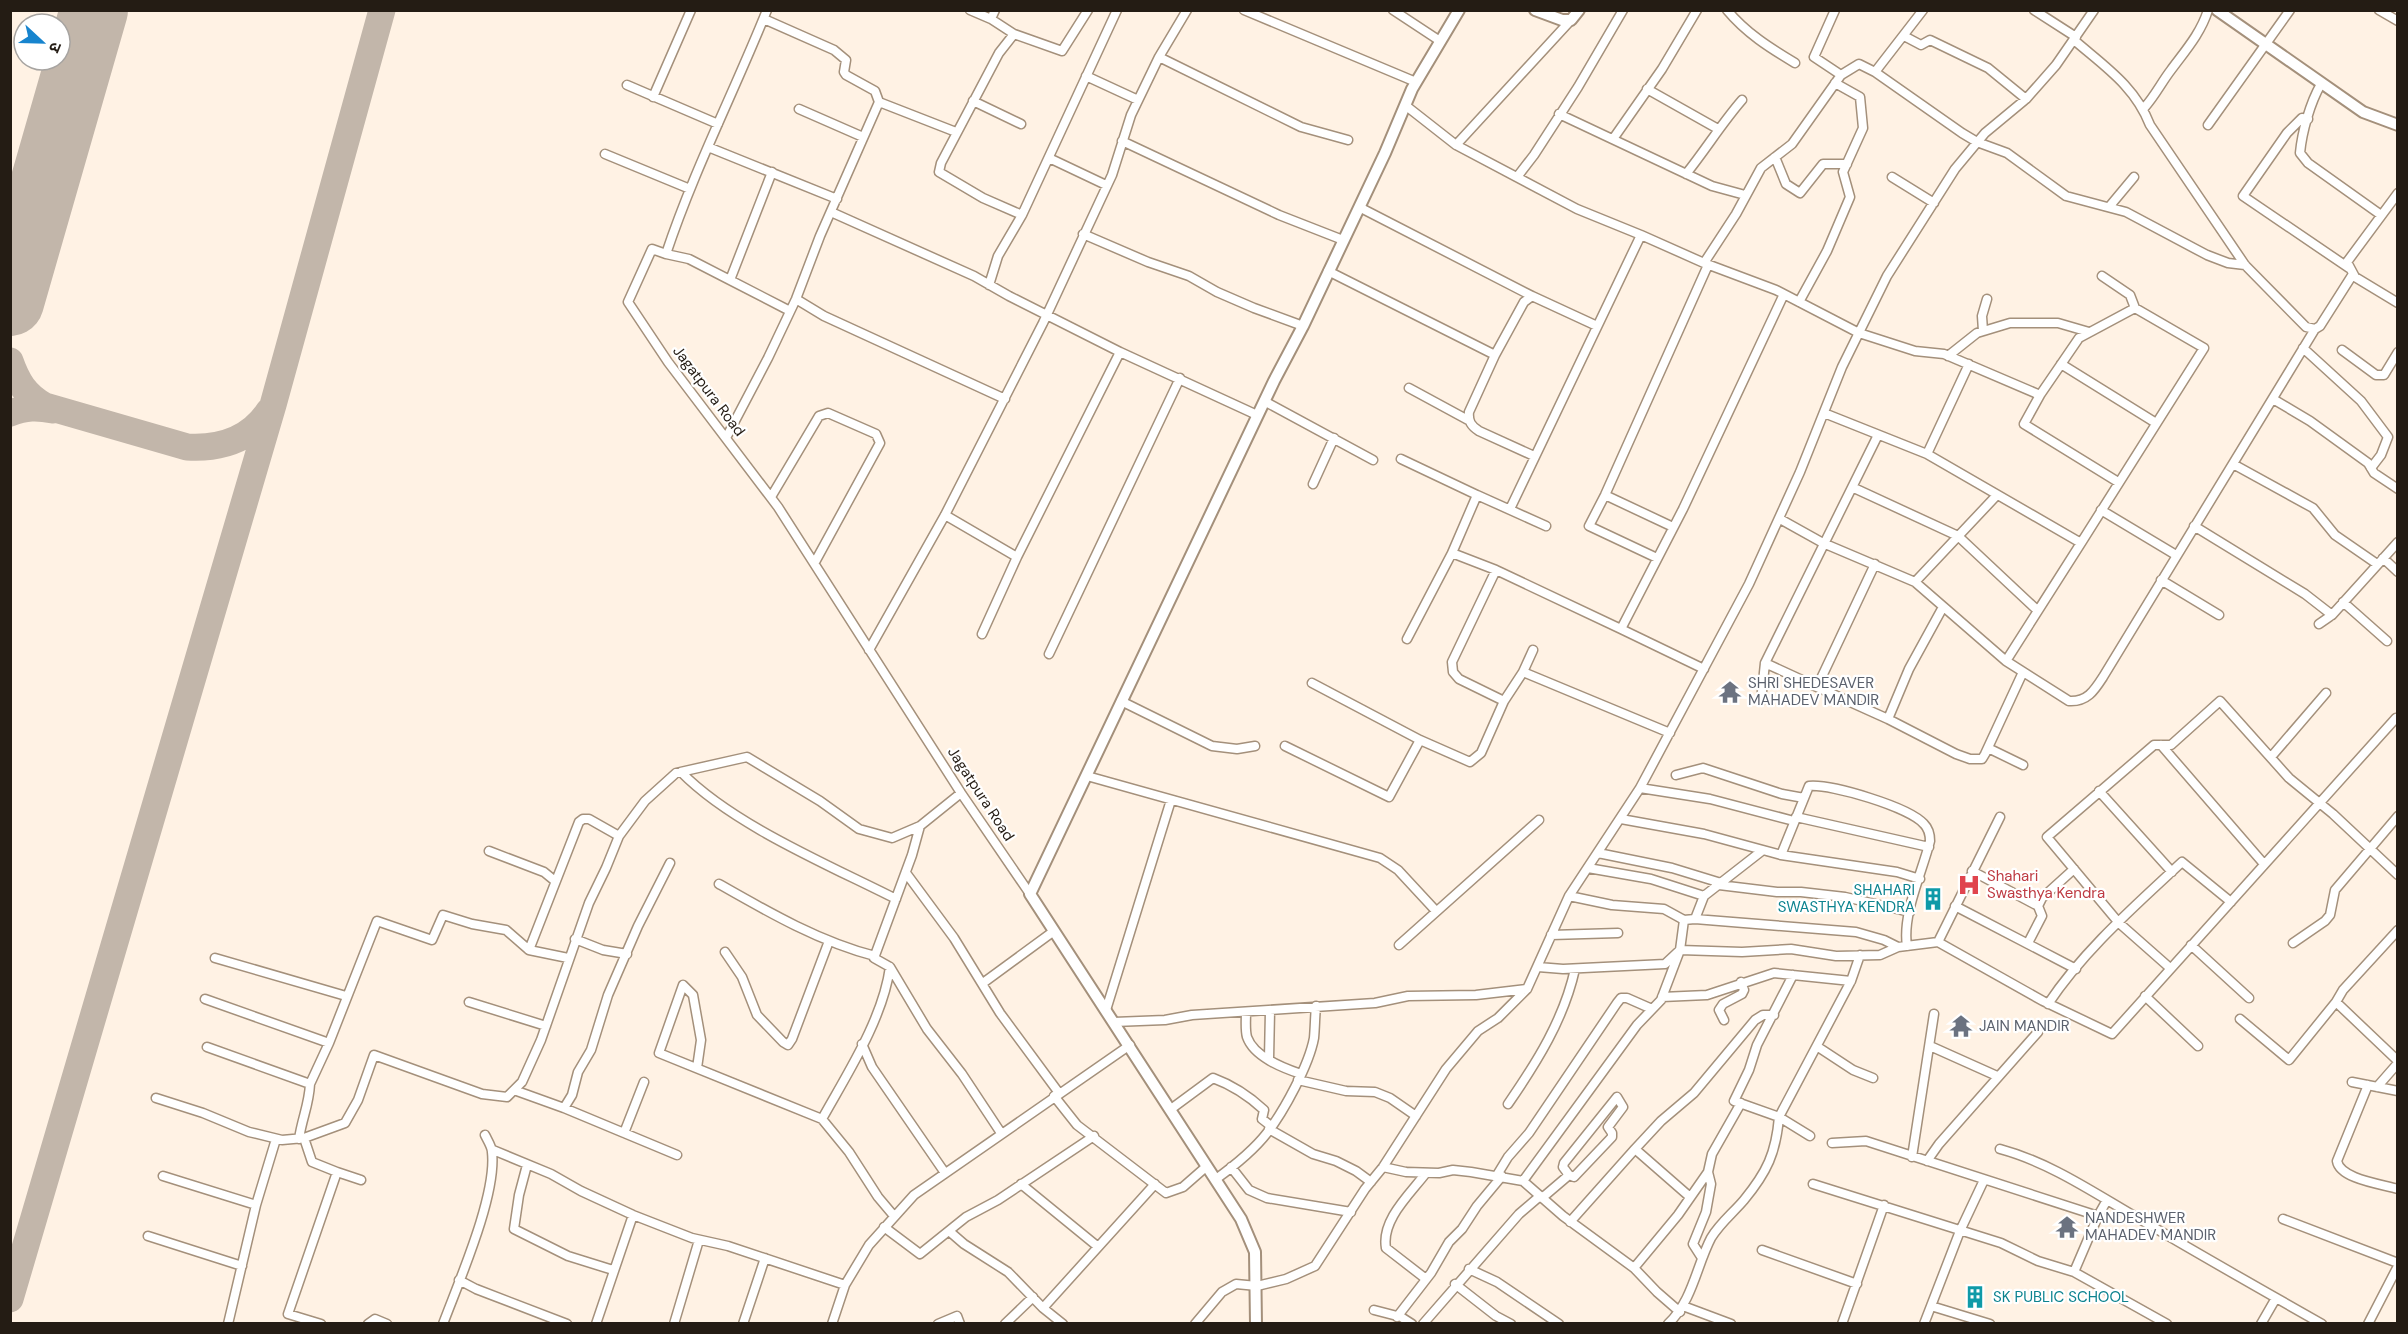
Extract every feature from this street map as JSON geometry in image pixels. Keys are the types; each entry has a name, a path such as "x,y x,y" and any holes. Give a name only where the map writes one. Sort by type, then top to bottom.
{"street":[{"path":"653,97 691,10"},
{"path":"767,10 746,66 690,189 666,254 688,259 790,311"},
{"path":"970,10 993,15 1014,34 1062,51 1088,10"},
{"path":"989,285 998,256 1022,215 1117,10"},
{"path":"869,651 945,515 1005,399 1106,186 1138,100 1159,57 1187,10"},
{"path":"1244,10 1416,82"},
{"path":"1393,10 1440,41"},
{"path":"1030,894 1264,400 1303,326 1416,82 1459,10"},
{"path":"1535,10 1562,20 1571,20"},
{"path":"1456,145 1579,10"},
{"path":"1516,177 1534,155 1578,87 1623,10"},
{"path":"1613,139 1662,69 1697,10"},
{"path":"1727,10 1736,22 1764,44 1795,63"},
{"path":"1835,10 1814,57 1841,75"},
{"path":"1875,72 1923,10"},
{"path":"2034,10 2075,38 2132,90 2144,108 2150,125 2245,265 2306,327 2315,329"},
{"path":"1195,1323 1222,1292 1236,1284 1257,1286 1286,1280 1316,1266 1446,1069 1478,1031 1498,1018 1527,989 1569,896 1646,779 1704,669 1779,519 1842,367 1887,276 1954,170 1984,133 2026,99 2056,65 2094,10"},
{"path":"2144,108 2186,51 2204,22 2208,10"},
{"path":"2217,10 2363,112 2397,125"},
{"path":"2208,125 2267,46 2290,10"},
{"path":"2379,10 2397,21"},
{"path":"726,438 796,299 879,102 875,91 846,75 844,72 846,60 834,50 764,20"},
{"path":"1014,34 999,53 956,132 939,172 983,198 1022,215"},
{"path":"1904,36 1921,45 1930,40 1988,68 2026,99"},
{"path":"1159,57 1301,127 1348,140"},
{"path":"1657,558 1589,526 1605,495 1706,264 1745,195 1761,168 1800,133 1841,75 1859,64 1875,72 1977,142 2007,153 2066,196 2126,212 2207,255 2228,263 2245,265"},
{"path":"1086,76 1138,100"},
{"path":"1799,302 1827,251 1851,197 1843,172 1863,128 1860,97 1835,83"},
{"path":"2321,84 2315,94 2301,140 2300,153 2308,162 2381,215"},
{"path":"627,85 718,124"},
{"path":"1647,89 1718,129"},
{"path":"1686,174 1742,100"},
{"path":"973,101 1021,124"},
{"path":"879,102 956,132"},
{"path":"1405,105 1456,145 1577,209 1706,264 1784,294 1859,333 1915,351 1948,356 2040,395"},
{"path":"799,109 863,137"},
{"path":"1559,114 1712,186 1745,195"},
{"path":"2308,119 2302,118 2288,133 2243,196 2397,303"},
{"path":"1122,141 1279,215 1343,240"},
{"path":"708,147 837,199"},
{"path":"605,154 690,189"},
{"path":"1775,157 1786,184 1800,193 1823,164 1847,164"},
{"path":"1049,158 1106,186"},
{"path":"730,280 772,172"},
{"path":"1892,177 1934,203"},
{"path":"2109,207 2134,177"},
{"path":"2351,271 2347,262 2397,193"},
{"path":"1359,207 1532,296 1597,326"},
{"path":"831,212 906,244 1120,352 1257,415"},
{"path":"1083,234 1148,262 1189,276 1217,292 1254,308 1303,326"},
{"path":"1510,509 1641,235"},
{"name":"Jagatpura Road","path":"666,254 652,249 628,302 668,362 771,497 815,562 869,651 1130,1045 1240,1219 1255,1252 1256,1323"},
{"path":"1328,271 1495,355"},
{"path":"1779,519 1824,543 1915,582 2006,661 2069,701 2079,701 2091,695 2303,348 2315,329 2320,326 2351,271"},
{"path":"2006,661 2204,348 2135,308 2130,295 2102,276"},
{"path":"1621,629 1673,527 1784,294"},
{"path":"1468,420 1469,412 1495,355 1524,302 1532,296"},
{"path":"796,299 824,315 1005,399"},
{"path":"1983,332 1982,316 1987,299"},
{"path":"2118,482 2024,424 2040,395 2079,338 2135,308"},
{"path":"1948,356 1977,333 2010,323 2058,323 2089,332"},
{"path":"2303,348 2361,401 2388,437 2381,455 2371,468"},
{"path":"2342,350 2376,375 2384,375 2397,352"},
{"path":"982,634 1017,557 1120,352"},
{"path":"1927,454 1969,364"},
{"path":"2061,364 2156,423"},
{"path":"1049,654 1180,378"},
{"path":"1409,388 1468,420 1479,431 1534,456"},
{"path":"2273,399 2310,421 2368,463 2374,473 2397,489"},
{"path":"1264,400 1373,460"},
{"path":"771,497 819,416 828,413 876,434 880,443 815,562"},
{"path":"1824,413 1927,454 2081,543"},
{"path":"1761,701 1765,663 1824,543 1854,488 1878,435"},
{"path":"1313,484 1334,438"},
{"path":"1401,459 1546,526"},
{"path":"2233,464 2313,508 2335,535 2397,572"},
{"path":"1854,488 1958,536 2037,610"},
{"path":"1407,639 1452,553 1477,495"},
{"path":"1605,495 1673,527"},
{"path":"1915,582 1997,495"},
{"path":"2101,510 2176,555"},
{"path":"945,515 1017,557"},
{"path":"2194,526 2305,594 2332,615"},
{"path":"2319,624 2332,615 2397,542"},
{"path":"1452,553 1496,570 1704,669"},
{"path":"1817,687 1875,564"},
{"path":"1496,570 1452,662 1453,672 1459,679 1504,701"},
{"path":"2161,580 2219,615"},
{"path":"2343,602 2387,640"},
{"path":"1888,719 1909,669 1943,607"},
{"path":"1311,683 1420,740 1470,762 1481,753 1504,701 1523,672 1533,650"},
{"path":"1765,663 1970,759 1982,759 2023,672"},
{"path":"1523,672 1670,733"},
{"path":"2271,757 2326,693"},
{"path":"2170,968 2119,923 2047,837 2154,745 2171,745 2220,700 2289,778 2320,803 2397,875"},
{"path":"1121,701 1212,746 1237,749 1255,746"},
{"path":"1538,966 1575,969 1665,964 1680,950 1742,952 1791,949 1836,956 1880,955 1903,946 1938,942 2049,1004 2112,1034 2396,718"},
{"path":"1285,746 1389,797 1420,740"},
{"path":"2162,745 2264,864"},
{"path":"1988,748 2023,765"},
{"path":"156,1098 203,1113 249,1132 276,1139 302,1138 345,1122 358,1100 374,1056 386,1058 410,1070 435,1076 482,1094 507,1097 522,1082 546,1026 574,939 619,836 645,801 676,773 747,757 820,801 859,829 892,838 920,826 961,793"},
{"path":"1676,775 1703,768 1782,794 1804,798"},
{"path":"681,771 696,787 782,842 896,899"},
{"path":"1087,776 1380,858 1398,870 1436,911"},
{"path":"1781,855 1809,786 1822,785 1853,791 1913,815 1924,824 1930,833 1929,847 1910,912 1903,946"},
{"path":"1640,788 1710,799 1929,847"},
{"path":"2098,791 2172,872"},
{"path":"1106,1010 1171,800"},
{"path":"2293,943 2330,915 2335,890 2397,816"},
{"path":"1938,942 2000,817"},
{"path":"529,950 579,822 589,819 619,836"},
{"path":"1621,819 1704,834 1781,855 1897,872 1920,879"},
{"path":"1399,945 1539,820"},
{"path":"874,956 906,873 920,826"},
{"path":"1695,919 1704,896 1763,850"},
{"path":"489,851 544,872 555,881"},
{"path":"1598,853 1672,868 1720,884 1777,892 1845,897 1910,912"},
{"path":"2049,1004 2062,984 2119,923 2182,862 2231,902"},
{"path":"564,1108 572,1095 578,1072 591,1050 608,995 638,926 670,863"},
{"path":"1588,868 1651,879 1704,896"},
{"path":"2038,906 2042,898 2074,868"},
{"path":"1972,871 2038,906 2042,916 2028,944"},
{"path":"906,873 983,983 1000,1013 1077,1125 1166,1193 1183,1187 1207,1166"},
{"path":"719,884 830,941 874,956 890,967 927,1029 957,1066 1001,1133"},
{"path":"1569,896 1612,905 1664,909 1684,920 1856,932 1903,946"},
{"path":"1955,906 2076,969"},
{"path":"361,1180 312,1162 302,1138 302,1118 309,1103 310,1084 329,1043 377,921 432,940 443,915 471,924 506,930 529,950 568,958"},
{"path":"1523,1181 1637,1025 1662,997 1680,950 1684,920"},
{"path":"2240,1019 2289,1060 2343,990 2397,930"},
{"path":"983,983 1054,931"},
{"path":"1551,934 1618,933"},
{"path":"574,939 603,950 627,954"},
{"path":"725,952 742,977 757,1015 788,1045 830,941"},
{"path":"2191,945 2249,998"},
{"path":"1668,1323 1682,1309 1694,1285 1702,1257 1712,1237 1724,1220 1743,1201 1771,1161 1778,1136 1779,1117 1851,981 1860,955"},
{"path":"215,958 346,996"},
{"path":"822,1119 877,1016 888,983 890,967"},
{"path":"1508,1104 1548,1041 1569,996 1575,969"},
{"path":"1662,997 1695,997 1774,973 1851,981"},
{"path":"1793,975 1757,1045 1749,1070 1734,1101 1779,1117 1810,1136"},
{"path":"1724,1020 1719,1010 1723,1004 1744,992 1741,982"},
{"path":"697,1068 701,1040 693,995 683,985 659,1053 822,1119 849,1152 878,1197 894,1216"},
{"path":"1114,1022 1374,1003 1408,996 1476,995 1527,989"},
{"path":"2145,996 2198,1046"},
{"path":"1397,1317 1426,1279 1449,1242 1462,1229 1500,1176 1508,1157 1529,1133 1621,998 1627,998 1653,1009"},
{"path":"205,999 329,1043"},
{"path":"469,1002 546,1026"},
{"path":"2336,1002 2397,1062 2373,1086 2337,1161 2338,1167 2346,1174 2397,1189"},
{"path":"1215,1179 1232,1167 1270,1128 1299,1077 1313,1039 1316,1006"},
{"path":"1269,1059 1270,1011"},
{"path":"1246,1012 1247,1037 1256,1049 1282,1068 1299,1077 1346,1091 1375,1092 1390,1098 1416,1116"},
{"path":"1912,1157 1934,1014"},
{"path":"1570,1222 1661,1121 1690,1098 1755,1020 1763,1015 1774,1015"},
{"path":"1927,1161 1997,1076 2038,1032"},
{"path":"862,1044 872,1067 945,1173"},
{"path":"832,1323 845,1285 869,1245 914,1195 1130,1045"},
{"path":"1930,1046 1997,1076"},
{"path":"207,1047 310,1084"},
{"path":"1818,1047 1853,1070 1873,1078"},
{"path":"1171,1109 1213,1078 1253,1100 1264,1110 1262,1119 1270,1128 1313,1154 1346,1166 1371,1182"},
{"path":"624,1133 644,1082"},
{"path":"2352,1082 2397,1091"},
{"path":"514,1090 564,1108 677,1155"},
{"path":"1617,1097 1623,1107 1608,1127 1612,1137 1574,1177 1569,1175 1563,1167 1564,1163 1617,1097"},
{"path":"1634,1268 1678,1215 1708,1172 1712,1154 1741,1103"},
{"path":"443,1323 479,1224 491,1177 493,1150 485,1135"},
{"path":"884,1227 920,1254 966,1217 998,1200 1094,1136"},
{"path":"228,1323 256,1205 276,1139"},
{"path":"1832,1143 1866,1141 2098,1216"},
{"path":"1635,1149 1690,1197"},
{"path":"2000,1149 2016,1153 2082,1184 2322,1323"},
{"path":"493,1150 551,1174 633,1215 699,1240 765,1258 845,1285"},
{"path":"528,1165 519,1195 514,1229 568,1256 613,1270"},
{"path":"1232,1167 1250,1190 1267,1198 1351,1212"},
{"path":"1383,1167 1426,1173 1453,1170 1523,1181 1570,1222 1634,1268 1682,1309 1731,1323"},
{"path":"321,1323 294,1320 288,1314 337,1172"},
{"path":"1702,1257 1693,1244 1706,1212 1712,1184 1708,1172"},
{"path":"1426,1173 1385,1231 1386,1248 1426,1279"},
{"path":"1425,1323 1455,1284 1519,1214 1569,1175"},
{"path":"163,1176 256,1205"},
{"path":"1924,1323 1960,1231 1983,1180"},
{"path":"1021,1184 1097,1246"},
{"path":"1043,1308 1155,1184"},
{"path":"1813,1184 2001,1243 2038,1261 2074,1272 2167,1323"},
{"path":"2074,1272 2098,1216 2108,1200"},
{"path":"1842,1323 1884,1206"},
{"path":"596,1323 633,1215"},
{"path":"2283,1219 2397,1264 2368,1323"},
{"path":"949,1231 964,1244 1008,1272 1043,1308 1063,1323"},
{"path":"148,1236 242,1266"},
{"path":"674,1323 699,1240"},
{"path":"1762,1250 1857,1284"},
{"path":"743,1323 765,1258"},
{"path":"1469,1269 1497,1282 1559,1323"},
{"path":"459,1280 476,1289 567,1323"},
{"path":"1455,1284 1496,1316 1511,1323"},
{"path":"1005,1323 1033,1297"},
{"path":"2261,1323 2276,1298"},
{"path":"1931,1306 1990,1323"},
{"path":"1374,1310 1412,1323"},
{"path":"938,1323 957,1316 960,1323"},
{"path":"368,1323 375,1319 387,1323"}],"taxiway":[{"path":"10,1299 273,405 382,10"},
{"path":"10,320 25,249"},
{"path":"10,361 23,387 45,406 187,447 211,446 234,441 253,429 269,411"},
{"path":"10,413 32,408 53,410"}],"runway":[{"path":"10,302 94,10"}],"place":[{"name":"SHRI SHEDESAVER MAHADEV MANDIR","path":"1730,692"},
{"name":"Shahari Swasthya Kendra","path":"1969,885"},
{"name":"SHAHARI SWASTHYA KENDRA","path":"1933,899"},
{"name":"JAIN MANDIR","path":"1961,1026"},
{"name":"NANDESHWER MAHADEV MANDIR","path":"2067,1227"},
{"name":"SK PUBLIC SCHOOL","path":"1975,1297"}]}
